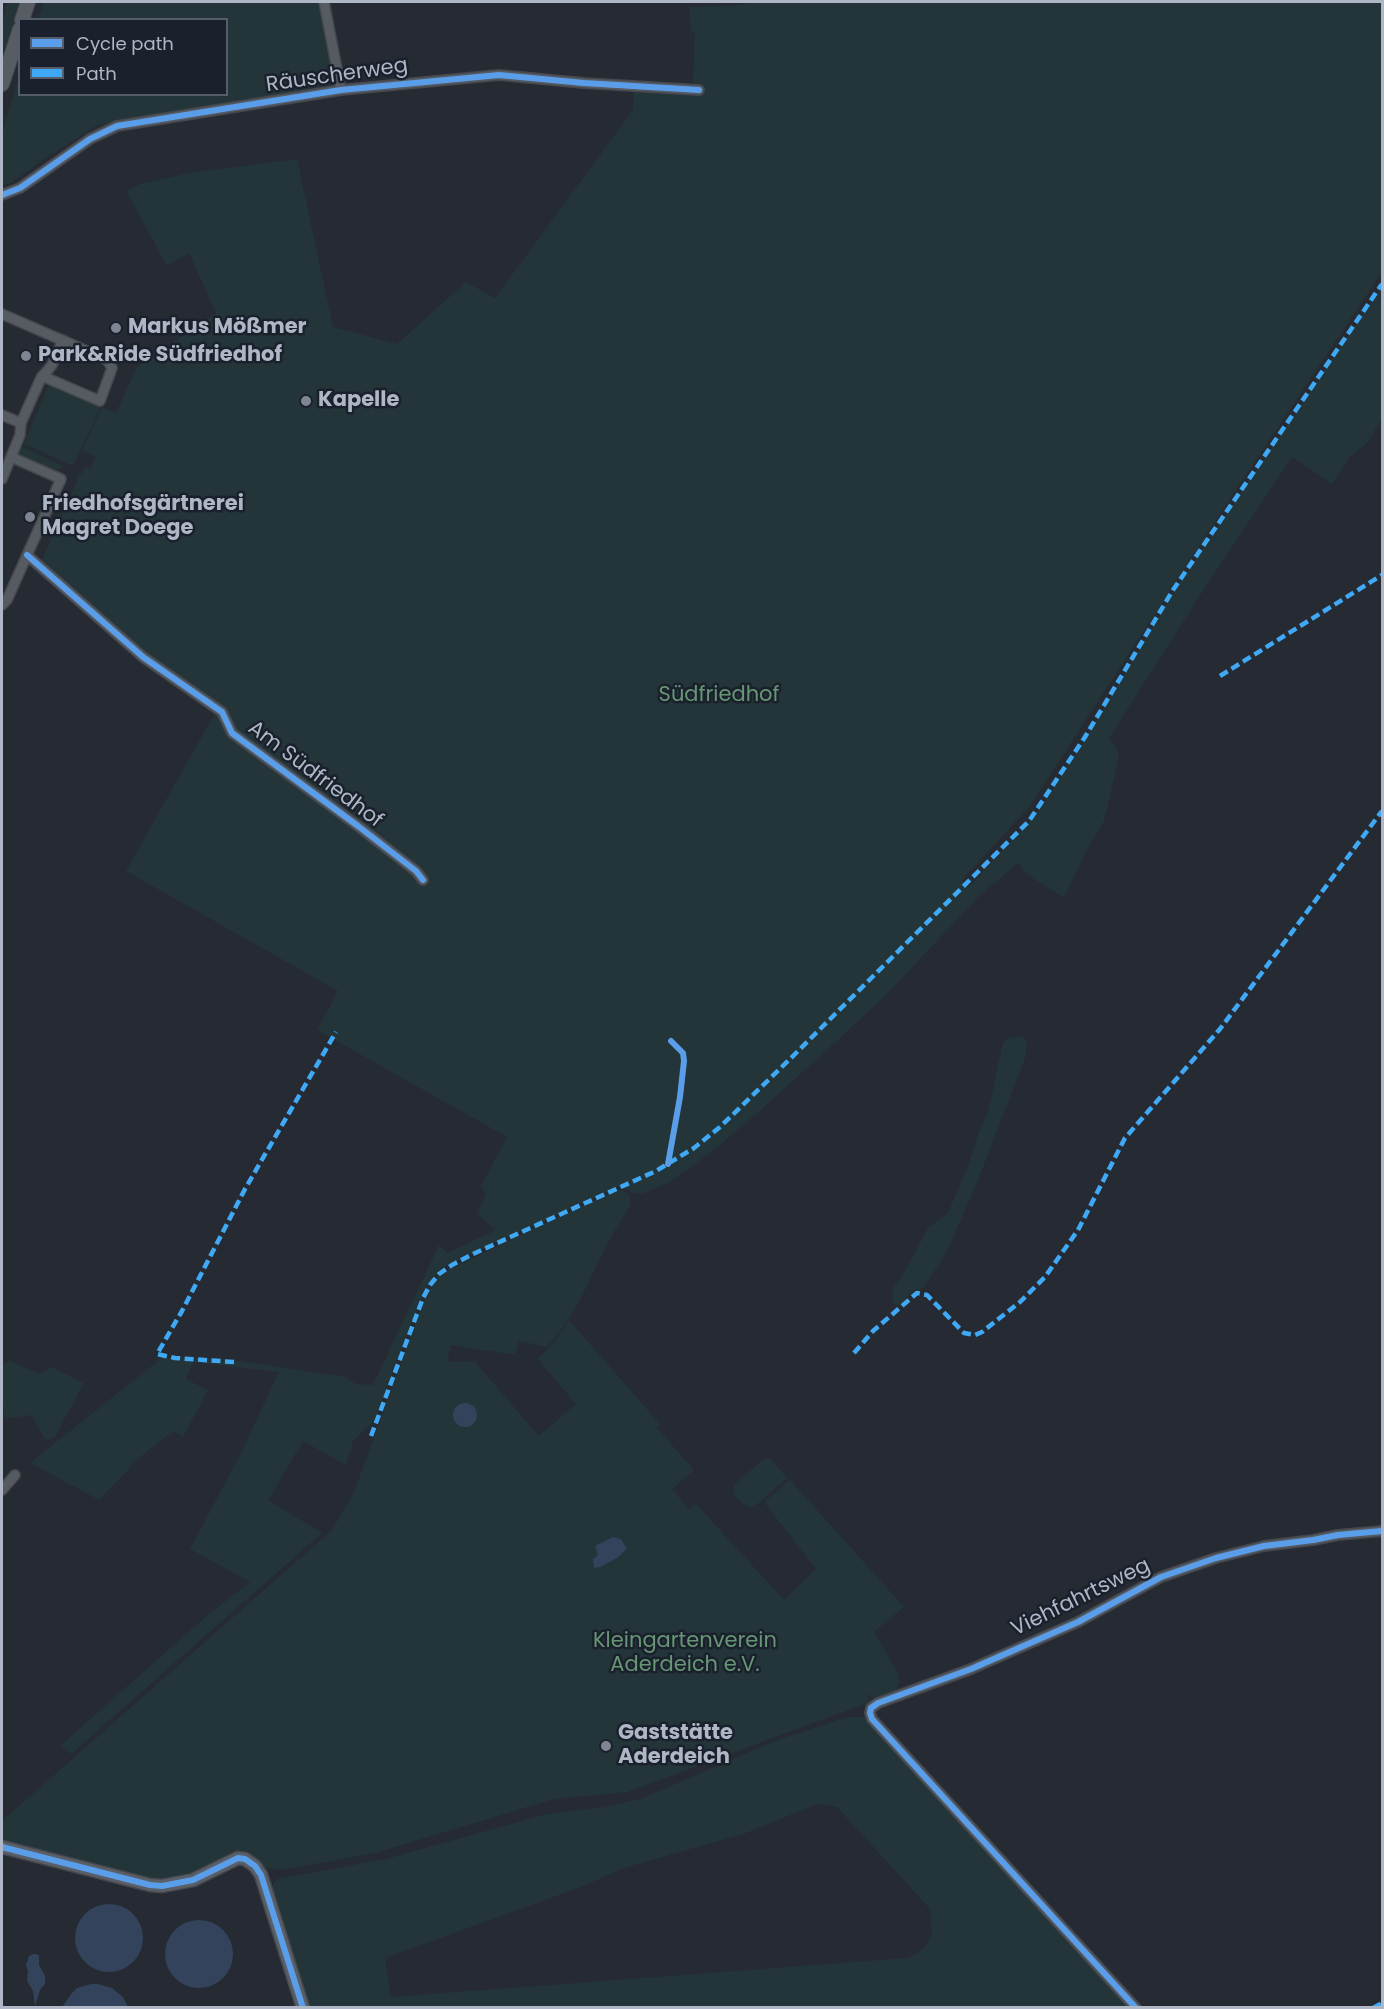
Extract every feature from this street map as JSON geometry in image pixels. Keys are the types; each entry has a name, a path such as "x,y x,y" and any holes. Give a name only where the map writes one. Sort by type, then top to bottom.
{"main road":[{"path":"23,18 28,2"},
{"path":"2,84 18,35"}],"street":[{"path":"324,2 341,90"},
{"name":"Räuscherweg","path":"2,195 20,188 90,140 117,126 341,90 427,80 499,75 699,90"},
{"path":"2,314 103,358 111,364 112,368 100,401 42,376"},
{"path":"2,479 20,435 21,423 42,376 52,366 63,340"},
{"path":"2,415 21,423"},
{"path":"2,605 7,600 61,479 11,457"},
{"name":"Am Südfriedhof","path":"27,555 143,657 222,712 231,733 358,826 416,871 423,880"},
{"path":"2,1490 15,1475"},
{"name":"Viehfahrtsweg","path":"1136,2007 873,1719 871,1708 878,1703 971,1669 1078,1622 1161,1578 1216,1558 1264,1546 1383,1531"},
{"path":"2,1847 150,1885 162,1886 193,1880 241,1858 255,1866 261,1875 303,2007"}],"green space":[{"path":"8,2 22,2 2,64 2,23"},
{"path":"44,2 322,2 338,81 335,85 96,126 10,184 2,185 2,133 18,80 18,96 228,96 228,18 38,18"},
{"name":"Südfriedhof","path":"745,2 1382,2 1382,272 1234,493 1029,807 962,880 969,887 1036,814 1087,737 1174,591 1382,286 1382,419 1367,443 1350,457 1332,484 1292,457 1213,575 1109,738 1118,751 1118,761 1104,821 1085,853 1064,898 1034,879 1018,863 979,896 889,992 840,1038 764,1107 688,1169 668,1183 644,1193 634,1193 618,1187 441,1268 428,1284 412,1320 374,1421 353,1441 346,1465 303,1441 268,1500 322,1533 71,1754 61,1745 209,1614 250,1582 190,1549 240,1455 279,1372 193,1362 186,1379 208,1390 183,1437 173,1431 131,1464 99,1500 30,1463 163,1357 225,1359 345,1377 356,1384 373,1385 439,1245 447,1253 496,1230 477,1214 486,1194 481,1186 507,1137 317,1030 338,991 126,871 219,706 149,658 41,562 78,479 77,475 81,474 85,467 90,469 96,457 82,450 102,407 116,413 137,367 216,313 189,253 167,266 126,191 140,184 190,173 297,159 333,327 397,344 466,282 495,298 633,110 634,88 693,85 695,33 691,32 689,7 731,6 746,4"},
{"path":"49,384 101,406 73,466 24,444"},
{"path":"20,446 63,466 51,472 20,457 18,453"},
{"path":"1022,1036 1027,1041 1025,1058 978,1180 950,1244 923,1288 915,1290 898,1306 893,1303 893,1288 904,1273 928,1228 948,1213 968,1166 978,1134 989,1110 1002,1046 1006,1039"},
{"name":"Kleingartenverein Aderdeich e.V.","path":"619,1189 630,1194 630,1206 609,1240 569,1319 547,1347 519,1341 515,1355 451,1345 447,1362 475,1362 539,1436 576,1404 538,1359 555,1341 569,1320 660,1424 657,1428 694,1470 672,1489 689,1509 696,1504 784,1600 816,1569 764,1502 790,1480 904,1607 874,1632 898,1673 899,1682 895,1692 887,1700 881,1702 866,1694 870,1702 627,1792 554,1799 375,1853 281,1870 263,1867 250,1852 241,1851 182,1879 158,1882 2,1843 2,1821 331,1531 353,1495 430,1286 439,1274"},
{"path":"10,1361 40,1374 51,1367 84,1383 54,1438 48,1440 44,1438 32,1415 5,1419 2,1371 4,1363"},
{"path":"765,1458 771,1459 787,1478 759,1503 751,1507 743,1504 735,1496 734,1485"},
{"path":"848,1717 867,1717 1132,2007 308,2007 271,1887 277,1879 386,1859 547,1814 606,1807 643,1798 780,1739","holes":["817,1804 837,1807 930,1909 932,1934 923,1949 908,1958 391,1997 385,1958 581,1887 624,1868 746,1833"]}],"water":[{"path":"465,1403 473,1407 477,1415 473,1423 465,1427 457,1423 453,1415 457,1407"},
{"path":"613,1537 621,1539 627,1549 617,1558 594,1568 593,1559 598,1555 595,1546"},
{"path":"102,1904 116,1904 128,1909 138,1919 143,1938 138,1957 128,1967 116,1972 102,1972 90,1967 80,1957 75,1945 75,1931 80,1919 90,1909"},
{"path":"192,1920 206,1920 218,1925 228,1935 233,1954 228,1973 218,1983 206,1988 192,1988 180,1983 170,1973 165,1961 165,1947 170,1935 180,1925"},
{"path":"39,1955 39,1965 45,1976 45,1984 40,1990 35,2006 33,1991 27,1981 26,1965 29,1956"},
{"path":"91,1984 112,1988 123,1997 128,2007 62,2007 77,1988"}],"marked path":[{"path":"371,1436 423,1298 439,1274 473,1254 656,1171 694,1148 720,1127 790,1059 1029,821 1085,737 1173,590 1382,284"},
{"path":"1220,676 1382,575"},
{"path":"854,1353 873,1331 917,1293 927,1295 964,1333 975,1335 1020,1302 1045,1277 1078,1230 1125,1138 1220,1029 1382,811"},
{"path":"234,1362 175,1358 157,1354 182,1311 245,1189 336,1032"},
{"path":"1373,2008 1382,2003"}],"cycle path":[{"path":"2,195 20,188 90,139 117,126 341,90 499,75 699,90"},
{"path":"27,555 143,657 222,712 232,733 358,826 416,871 423,880"},
{"path":"668,1164 684,1061 683,1053 671,1041"},
{"path":"1136,2008 872,1719 871,1708 878,1703 971,1669 1078,1622 1161,1577 1216,1558 1264,1546 1382,1531"},
{"path":"2,1847 150,1885 162,1886 193,1880 238,1858 245,1859 255,1866 261,1875 303,2008"}],"place":[{"name":"Markus Mößmer","path":"116,328"},
{"name":"Park&Ride Südfriedhof","path":"26,356"},
{"name":"Kapelle","path":"306,401"},
{"name":"Friedhofsgärtnerei Magret Doege","path":"30,517"},
{"name":"Gaststätte Aderdeich","path":"606,1746"}]}
